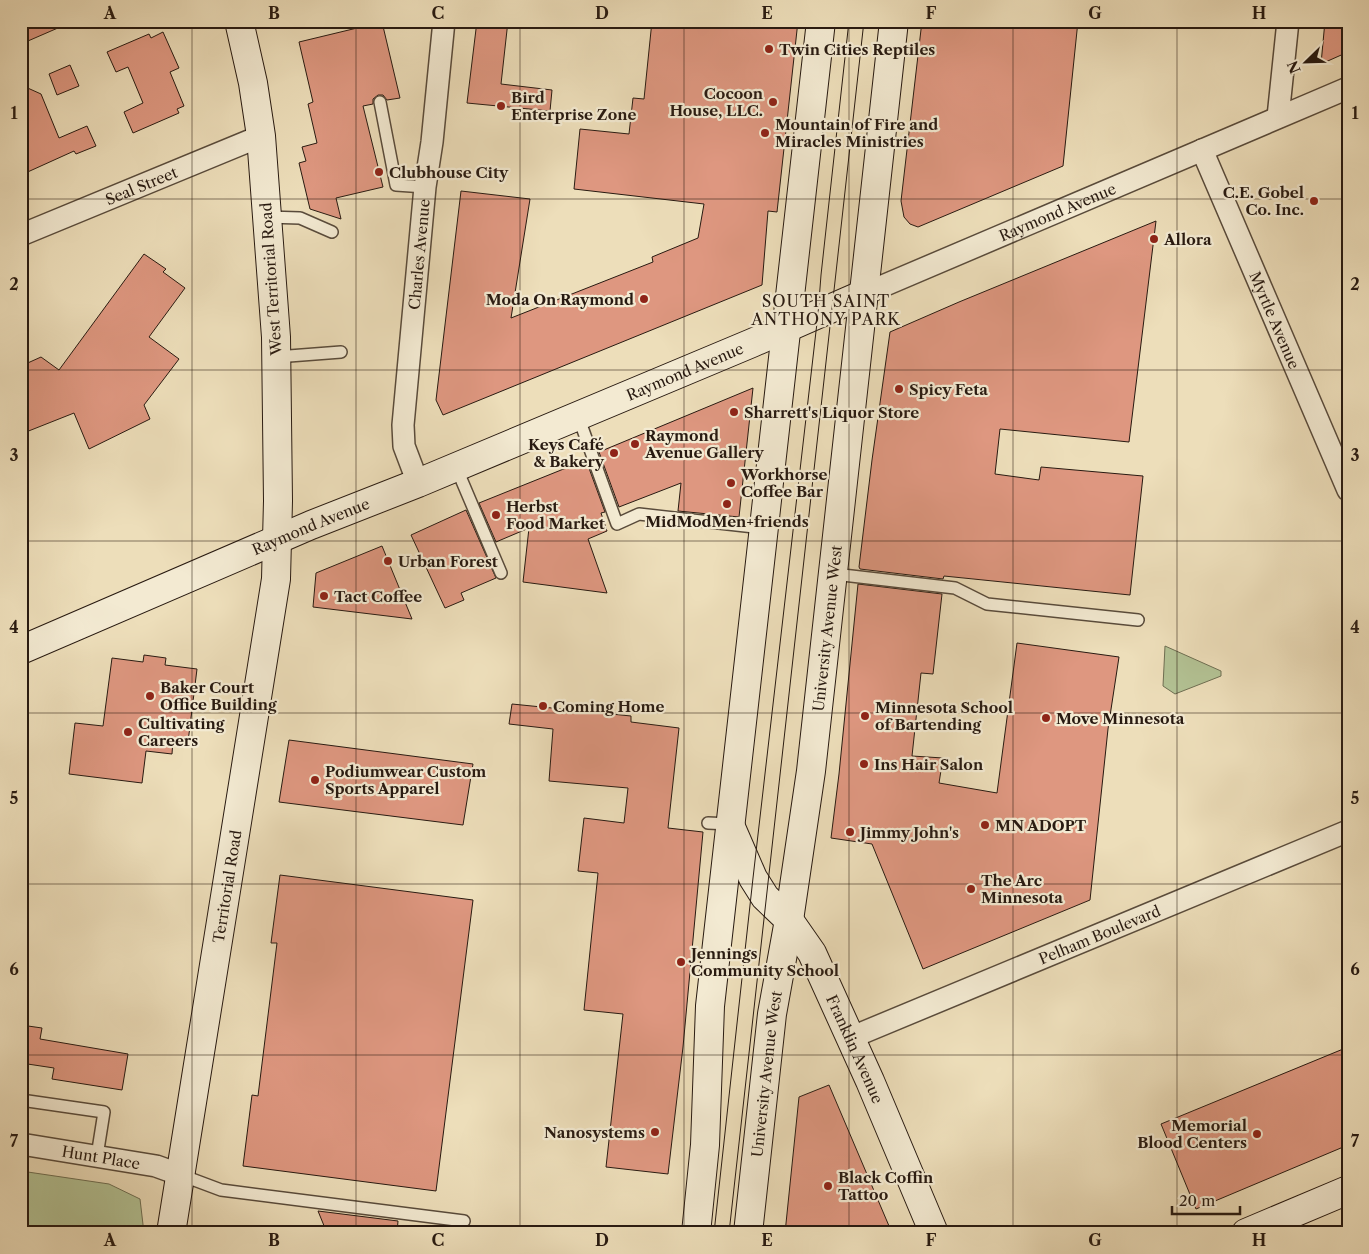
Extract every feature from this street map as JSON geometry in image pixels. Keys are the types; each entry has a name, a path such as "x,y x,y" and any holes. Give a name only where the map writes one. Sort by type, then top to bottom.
{"street":[{"name":"West Territorial Road","path":"239,21 254,83 261,136 267,217 276,357 277,540"},
{"name":"Charles Avenue","path":"418,483 404,446 403,425 425,188 432,142 444,21"},
{"path":"696,1233 705,1145 719,823 763,528 820,21"},
{"name":"University Avenue West","path":"748,1233 772,1014 789,920 811,771 894,21"},
{"path":"1278,118 1288,21"},
{"name":"Raymond Avenue","path":"21,650 277,540 578,416 1348,88"},
{"name":"Seal Street","path":"21,235 261,136"},
{"name":"Myrtle Avenue","path":"1202,150 1343,463 1348,490"},
{"name":"Territorial Road","path":"171,1233 276,579 277,540"},
{"name":"Franklin Avenue","path":"719,823 766,897 789,920 812,953 934,1233"},
{"name":"Pelham Boulevard","path":"850,1038 1348,831"},
{"name":"Hunt Place","path":"21,1144 156,1166 180,1176"},
{"path":"1246,1233 1348,1190"}],"lane":[{"path":"380,102 396,185 425,188"},
{"path":"267,217 300,218 332,232"},
{"path":"276,357 341,352"},
{"path":"578,416 617,524 639,514 763,528"},
{"path":"456,467 501,572"},
{"path":"834,574 955,588 987,604 1138,620"},
{"path":"21,1100 104,1112 97,1156"},
{"path":"180,1176 221,1190 464,1221"}],"green space":[{"path":"1165,646 1221,671 1221,676 1175,694 1163,686"},
{"path":"21,1171 109,1184 140,1199 144,1233 21,1233"}],"building":[{"path":"21,21 74,21 21,44"},
{"path":"477,21 508,21 501,84 552,90 550,111 467,103"},
{"path":"652,21 798,21 777,212 768,211 762,285 443,415 436,400 461,191 530,199 511,318 653,262 652,257 698,238 704,204 574,189 580,129 629,134 633,98 644,99"},
{"path":"922,21 1078,21 1063,166 918,227 910,224 904,217 901,201"},
{"path":"1325,21 1348,21 1348,52 1321,64"},
{"path":"382,22 400,98 387,100 383,95 378,95 373,99 373,104 363,106 383,187 336,198 341,219 310,209 299,163 306,161 302,147 317,143 308,104 313,102 299,42"},
{"path":"163,32 179,68 170,72 184,106 177,109 179,113 133,133 124,112 143,103 128,67 116,72 107,52 149,34 151,38"},
{"path":"70,65 79,86 57,95 49,74"},
{"path":"21,85 41,94 59,138 87,126 96,146 76,154 74,151 21,175"},
{"path":"1156,221 1129,442 1000,429 995,474 1039,480 1041,467 1143,476 1130,595 944,576 943,579 860,569 872,460 890,332"},
{"path":"144,254 166,269 163,272 185,288 149,337 179,359 144,405 150,419 89,449 74,413 21,434 21,366 41,357 59,370"},
{"path":"753,388 739,517 678,511 681,483 619,507 599,452"},
{"path":"586,460 605,512 601,513 607,531 588,539 607,593 523,582 529,528 496,542 479,503"},
{"path":"466,510 496,578 461,593 464,600 445,608 411,535"},
{"path":"382,546 412,619 313,607 316,573"},
{"path":"858,584 942,594 933,674 921,673 912,756 943,758 939,783 997,793 1017,643 1119,657 1108,729 1090,900 923,969 872,844 831,838"},
{"name":"Baker Court Office Building","path":"144,655 166,658 165,665 197,669 188,742 173,740 172,754 146,751 142,783 69,774 75,723 103,726 112,658 143,662"},
{"path":"512,704 631,716 631,722 679,728 668,828 703,832 683,1047 668,1174 606,1167 623,1014 584,1010 598,873 578,871 584,818 624,823 628,788 549,781 553,729 509,724"},
{"path":"289,740 473,764 463,825 279,802"},
{"path":"280,875 473,900 436,1191 243,1166 252,1095 258,1096 277,943 271,943"},
{"path":"21,1025 42,1028 40,1039 128,1054 122,1090 52,1079 54,1068 21,1063"},
{"name":"Memorial Blood Centers","path":"1348,1047 1348,1145 1196,1209 1161,1124"},
{"path":"829,1085 892,1233 785,1233 799,1097"},
{"path":"318,1211 398,1221 397,1233 327,1233"}],"tram line":[{"path":"714,1233 818,314 849,21"},
{"path":"729,1233 864,21"}],"place":[{"name":"Twin Cities Reptiles","path":"769,49"},
{"name":"Cocoon House, LLC.","path":"773,102"},
{"name":"Bird Enterprise Zone","path":"501,106"},
{"name":"Mountain of Fire and Miracles Ministries","path":"765,133"},
{"name":"Clubhouse City","path":"379,172"},
{"name":"C.E. Gobel Co. Inc.","path":"1314,201"},
{"name":"Allora","path":"1154,239"},
{"name":"Moda On Raymond","path":"644,299"},
{"name":"Spicy Feta","path":"899,389"},
{"name":"Sharrett's Liquor Store","path":"734,412"},
{"name":"Raymond Avenue Gallery","path":"635,444"},
{"name":"Keys Café & Bakery","path":"614,453"},
{"name":"Workhorse Coffee Bar","path":"731,483"},
{"name":"MidModMen+friends","path":"727,504"},
{"name":"Herbst Food Market","path":"496,515"},
{"name":"Urban Forest","path":"388,561"},
{"name":"Tact Coffee","path":"324,596"},
{"name":"Baker Court Office Building","path":"150,696"},
{"name":"Coming Home","path":"543,706"},
{"name":"Minnesota School of Bartending","path":"865,716"},
{"name":"Move Minnesota","path":"1046,718"},
{"name":"Cultivating Careers","path":"128,732"},
{"name":"Ins Hair Salon","path":"864,764"},
{"name":"Podiumwear Custom Sports Apparel","path":"315,780"},
{"name":"MN ADOPT","path":"985,825"},
{"name":"Jimmy John's","path":"850,832"},
{"name":"The Arc Minnesota","path":"971,889"},
{"name":"Jennings Community School","path":"681,962"},
{"name":"Nanosystems","path":"655,1132"},
{"name":"Memorial Blood Centers","path":"1257,1134"},
{"name":"Black Coffin Tattoo","path":"828,1186"}],"district":[{"name":"SOUTH SAINT ANTHONY PARK","path":"826,310"}]}
